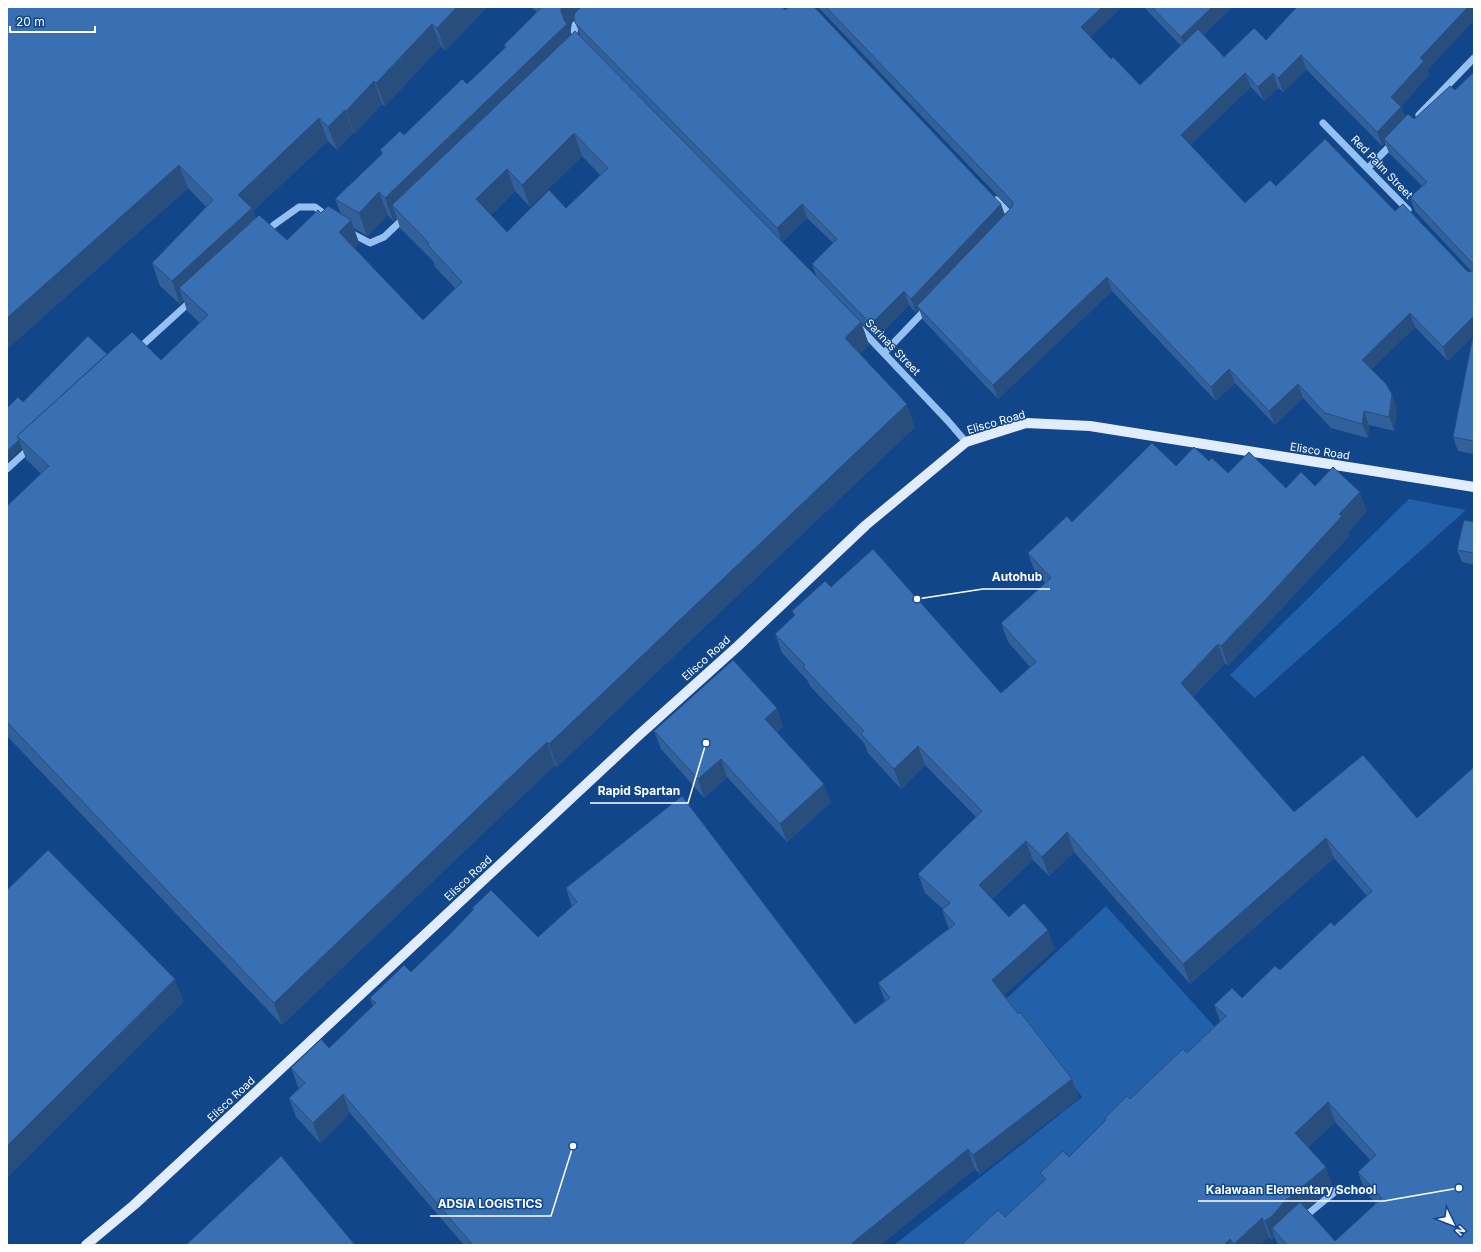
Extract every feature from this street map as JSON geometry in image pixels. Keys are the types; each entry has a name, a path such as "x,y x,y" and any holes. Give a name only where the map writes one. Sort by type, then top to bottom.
{"main road":[{"name":"Elisco Road","path":"86,1245 156,1184 604,768 738,646 866,525 966,442 1026,423 1090,426 1474,487"}],"street":[{"path":"583,47 577,41 574,33 575,25 594,7"},
{"path":"1416,118 1474,58"},
{"name":"Red Palm Street","path":"1323,123 1411,213"},
{"path":"1368,168 1400,135"},
{"path":"991,196 1013,218 1008,224"},
{"path":"257,240 275,224 299,207 316,207 340,225 370,243 384,237 412,210"},
{"path":"134,352 199,293"},
{"path":"884,353 932,302"},
{"name":"Sarinas Street","path":"856,324 966,442"},
{"path":"7,469 34,444"},
{"path":"1299,1222 1337,1190"}],"shaded area":[{"path":"1409,499 1466,510 1255,698 1230,675"},
{"path":"1106,906 1222,1035 973,1245 894,1245 1082,1097 1006,999"}],"building":[{"path":"7,7 457,7 437,28 432,24 376,83 374,81 346,111 345,110 328,127 319,118 238,195 252,208 172,281 152,263 213,200 179,165 7,318"},
{"path":"542,7 561,7 564,20 567,24 385,198 379,192 359,213 335,199 383,153 380,150 400,131 404,135 462,79 467,84 506,47 504,45"},
{"path":"581,7 782,7 785,10 789,7 814,7 1001,204 911,299 904,291 871,324 812,264 837,239 802,204 777,228 576,24 574,18 575,13"},
{"path":"826,7 1102,7 1081,27 1111,59 1113,57 1140,85 1198,29 1224,57 1254,28 1266,40 1297,7 1468,7 1420,58 1424,61 1391,97 1401,107 1377,132 1301,55 1278,78 1273,73 1258,87 1245,73 1181,135 1245,203 1270,180 1276,186 1325,139 1395,211 1403,204 1468,272 1474,269 1474,316 1443,347 1410,313 1362,360 1386,384 1392,394 1389,417 1364,411 1362,424 1325,413 1298,384 1269,411 1229,369 1211,387 1107,277 993,385 917,306 1012,207 1013,202"},
{"path":"1152,7 1212,7 1181,37"},
{"path":"575,31 861,322 845,338 907,404 549,744 547,742 274,1003 7,722 7,506 49,466 17,436 132,332 161,360 208,315 179,288 259,215 287,240 318,210 321,213 328,206 351,220 339,232 423,320 462,282 427,244 429,243 392,205","holes":["574,133 608,168 566,208 549,190 507,232 476,199 507,169 522,185"]},
{"path":"1474,72 1474,269 1473,264 1410,197 1427,182 1384,139 1408,114 1414,119 1450,86 1455,90"},
{"path":"1474,331 1474,441 1453,437"},
{"path":"88,336 107,354 17,436 19,440 7,451 7,408 18,397 23,402"},
{"path":"1152,443 1176,466 1194,447 1209,461 1212,458 1228,473 1249,452 1286,488 1301,472 1315,486 1333,467 1360,492 1339,514 1342,516 1266,599 1221,646 1218,644 1181,683 1294,812 1363,755 1417,818 1474,767 1474,1245 1287,1245 1272,1228 1300,1202 1335,1241 1382,1198 1358,1172 1376,1155 1328,1102 1295,1133 1326,1167 1284,1202 1273,1215 1265,1221 1262,1218 1234,1244 1230,1239 1224,1245 961,1245 998,1210 1005,1217 1046,1179 1040,1173 1063,1151 1069,1157 1106,1120 1105,1118 1127,1096 1130,1099 1183,1049 1187,1053 1226,1016 1214,1005 1232,988 1242,998 1275,966 1280,970 1331,922 1334,926 1372,891 1326,838 1183,964 1067,832 1042,857 1026,841 979,885 1009,917 1024,903 1048,930 992,980 1018,1014 1020,1012 1072,1079 973,1155 968,1149 851,1244 852,1245 473,1245 343,1094 313,1123 289,1098 305,1083 291,1068 321,1039 329,1048 376,1003 370,998 404,965 411,972 452,932 474,909 472,908 491,890 538,937 577,902 566,888 682,796 855,1024 890,998 878,983 955,924 942,910 950,903 918,874 982,811 918,746 894,769 861,734 864,731 803,667 805,665 775,634 795,615 792,611 825,581 831,587 873,549 1001,693 1036,662 1001,623 1051,578 1028,553 1067,516 1072,522"},
{"path":"1464,520 1474,522 1474,553 1457,550"},
{"path":"733,660 777,708 765,719 824,784 780,824 721,759 698,779 654,731"},
{"path":"48,850 175,979 7,1146 7,890"},
{"path":"281,1156 355,1245 186,1245"}],"place":[{"name":"Autohub","path":"917,599"},
{"name":"Rapid Spartan","path":"706,743"},
{"name":"ADSIA LOGISTICS","path":"573,1146"},
{"name":"Kalawaan Elementary School","path":"1459,1188"}]}
